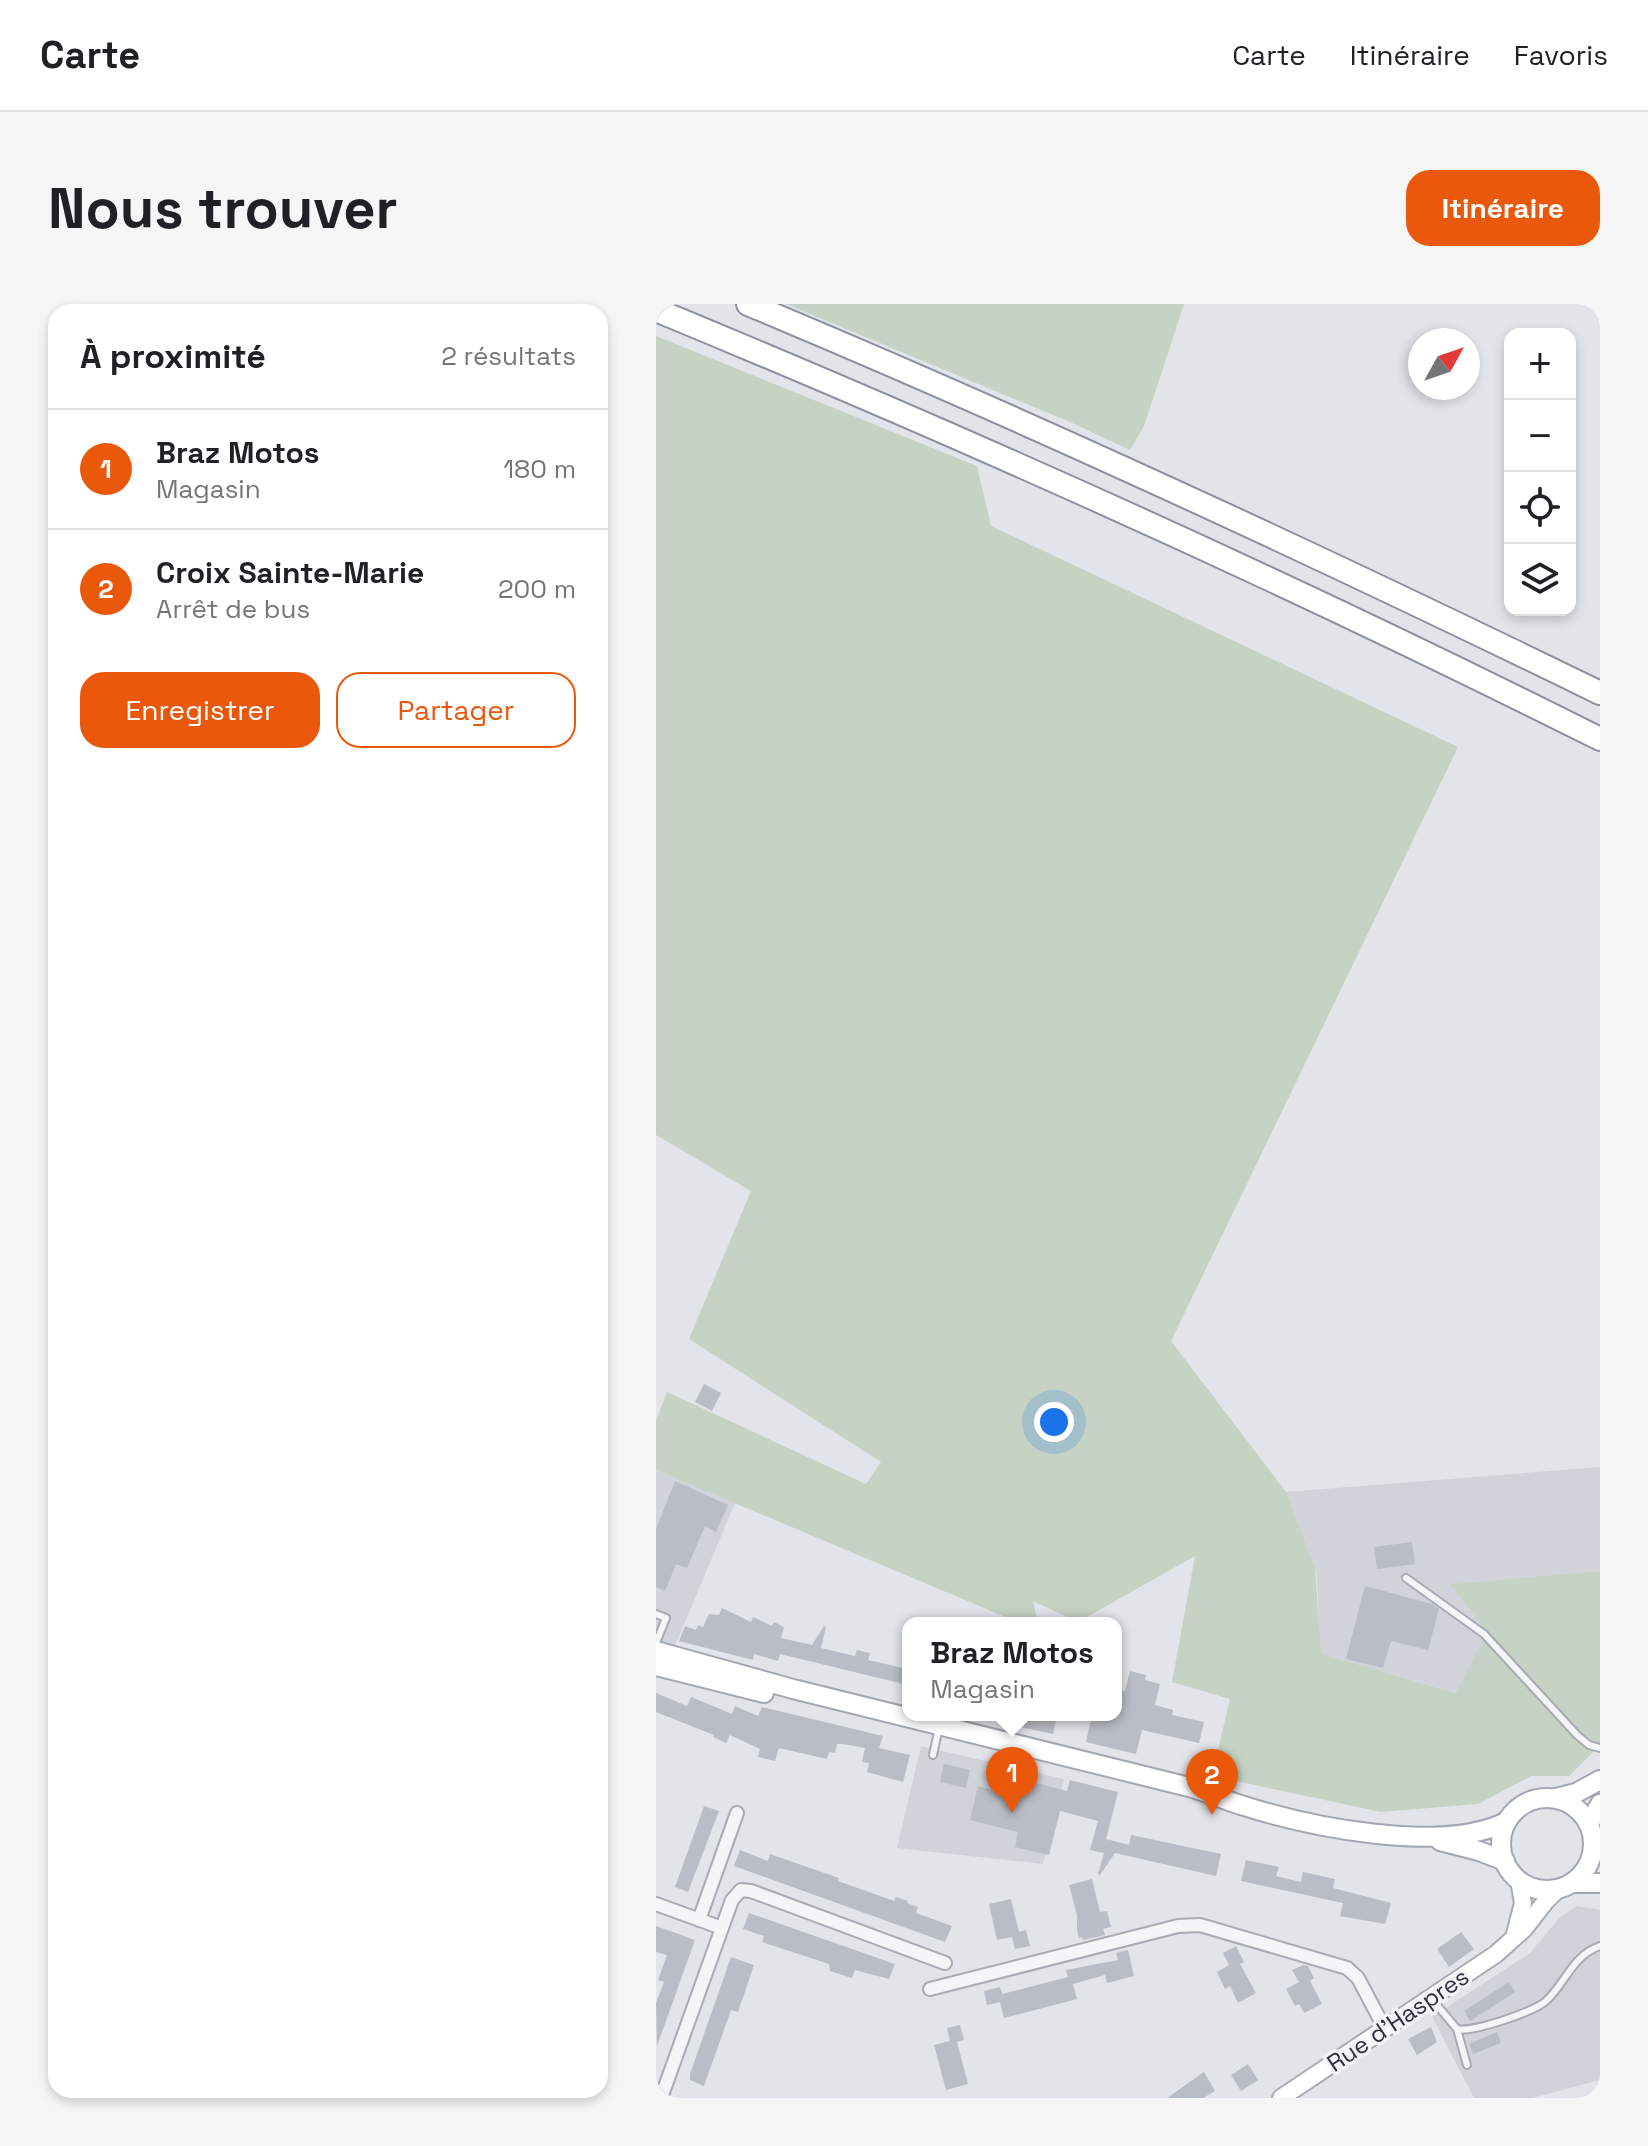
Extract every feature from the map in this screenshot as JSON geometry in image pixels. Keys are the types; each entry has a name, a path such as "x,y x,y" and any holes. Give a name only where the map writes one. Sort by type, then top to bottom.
{"highway":[{"path":"748,304 1135,472 1600,693"},
{"path":"656,310 931,426 1153,525 1600,739"}],"main road":[{"path":"656,1651 902,1720"},
{"path":"656,1666 1189,1787 1242,1805 1351,1830 1422,1837 1505,1861"},
{"path":"904,1721 939,1731"},
{"path":"1600,1780 1576,1793 1556,1798 1544,1797 1517,1808 1506,1822 1501,1844 1505,1861 1519,1880 1535,1888 1600,1883"},
{"path":"1556,1798 1576,1807 1594,1839"},
{"path":"1565,1886 1587,1867 1592,1857 1600,1804"},
{"path":"1422,1837 1481,1832 1506,1822"},
{"path":"1513,1939 1522,1911 1519,1880"},
{"name":"Rue d'Haspres","path":"1281,2098 1513,1939 1565,1886"}],"street":[{"path":"699,1920 737,1813"},
{"path":"661,2098 734,1896 746,1890 945,1963"},
{"path":"656,1904 722,1928"},
{"path":"930,1989 1178,1926 1200,1925 1351,1970 1385,2029"}],"lane":[{"path":"1406,1578 1478,1628 1577,1735 1589,1745 1600,1748"},
{"path":"656,1614 666,1618 656,1643"},
{"path":"933,1755 939,1731"},
{"path":"1457,2029 1480,2029 1546,2003 1581,1957 1600,1946"},
{"path":"1431,1998 1457,2029 1467,2065"}],"shaded area":[{"path":"1600,1467 1600,1571 1451,1584 1483,1627 1482,1641 1457,1693 1320,1654 1317,1574 1286,1492"},
{"path":"656,1470 735,1503 674,1648 656,1645"},
{"path":"921,1746 1064,1779 1043,1864 897,1848"},
{"path":"1577,1906 1600,1910 1600,2080 1532,2098 1474,2098 1432,2017 1530,1953 1560,1917"}],"green space":[{"path":"786,304 1184,304 1144,426 1130,450"},
{"path":"656,336 977,466 991,526 1458,747 1171,1341 1286,1492 1315,1568 1321,1654 1456,1693 1482,1641 1483,1627 1450,1584 1600,1571 1600,1745 1569,1776 1531,1776 1478,1804 1381,1812 1212,1776 1230,1699 1172,1682 1195,1556 1087,1617 1067,1617 1033,1601 1037,1617 1006,1617 656,1470 656,1421 667,1392 866,1484 881,1462 689,1339 751,1191 656,1135"}],"building":[{"path":"704,1384 721,1393 712,1411 695,1402"},
{"path":"675,1481 728,1505 716,1532 705,1526 687,1568 676,1564 665,1591 656,1587 656,1529"},
{"path":"1412,1542 1415,1564 1377,1569 1374,1547"},
{"path":"1365,1586 1432,1604 1439,1609 1428,1650 1391,1641 1383,1668 1346,1659"},
{"path":"722,1608 751,1622 753,1617 772,1626 774,1622 784,1627 781,1638 812,1645 824,1626 821,1648 855,1656 857,1650 870,1653 868,1660 902,1668 902,1684 780,1654 778,1661 754,1654 753,1660 679,1641 685,1626 696,1630 698,1625 703,1627 709,1614 719,1615"},
{"path":"1130,1671 1146,1675 1145,1680 1160,1684 1155,1705 1173,1710 1172,1715 1204,1722 1199,1743 1142,1730 1136,1754 1086,1742 1091,1721 1122,1721 1122,1690 1125,1691"},
{"path":"656,1693 687,1706 691,1697 732,1714 735,1706 758,1716 762,1707 883,1736 879,1748 910,1755 903,1782 867,1772 869,1763 862,1762 865,1748 843,1744 837,1744 835,1753 829,1752 827,1759 779,1748 775,1761 758,1757 760,1749 730,1735 726,1743 714,1735 656,1712"},
{"path":"1018,1721 1056,1721 1053,1734 1016,1726"},
{"path":"944,1764 970,1770 966,1788 940,1782"},
{"path":"1002,1774 1067,1791 1070,1780 1118,1792 1106,1839 1129,1845 1131,1835 1221,1854 1216,1876 1115,1853 1100,1875 1104,1853 1090,1850 1098,1821 1060,1811 1049,1855 1015,1847 1018,1832 970,1820 978,1786 997,1791"},
{"path":"704,1806 719,1811 688,1892 675,1887"},
{"path":"740,1850 768,1861 770,1854 894,1901 896,1897 908,1901 918,1907 916,1913 952,1926 945,1942 734,1866"},
{"path":"1246,1860 1279,1867 1276,1876 1301,1882 1303,1872 1335,1879 1333,1888 1391,1903 1385,1924 1340,1916 1343,1903 1241,1881"},
{"path":"1092,1879 1100,1912 1107,1911 1111,1927 1103,1929 1105,1935 1083,1940 1079,1938 1069,1885"},
{"path":"1011,1899 1019,1932 1026,1930 1030,1946 1015,1949 1012,1937 997,1940 989,1904"},
{"path":"749,1913 895,1964 889,1979 855,1970 852,1978 830,1971 829,1964 762,1942 764,1936 743,1929"},
{"path":"656,1926 695,1940 657,2046 656,2003 664,1982 658,1980 667,1955 656,1952"},
{"path":"1461,1932 1474,1949 1449,1967 1437,1949"},
{"path":"1236,1946 1244,1962 1240,1964 1256,1993 1238,2003 1230,1986 1225,1989 1217,1972 1229,1965 1223,1953"},
{"path":"1128,1950 1134,1976 1107,1983 1105,1975 1073,1984 1077,1999 1004,2018 1000,2002 987,2005 984,1991 1000,1987 1002,1994 1068,1977 1066,1970 1118,1960 1116,1953"},
{"path":"731,1957 754,1965 738,2012 731,2010 704,2086 690,2080 690,2074"},
{"path":"1308,1966 1314,1978 1310,1981 1322,2004 1304,2013 1299,2004 1295,2006 1286,1989 1299,1982 1292,1970"},
{"path":"1509,1982 1515,1992 1470,2021 1464,2011"},
{"path":"960,2025 964,2040 957,2042 968,2084 946,2090 934,2045 950,2041 947,2028"},
{"path":"1431,2027 1437,2042 1417,2055 1408,2039"},
{"path":"1497,2032 1501,2043 1473,2054 1469,2044"},
{"path":"1248,2064 1258,2080 1241,2091 1231,2075"},
{"path":"1204,2072 1215,2091 1203,2098 1167,2098"}],"place":[{"name":"Braz Motos","path":"1012,1813"},
{"name":"Croix Sainte-Marie","path":"1212,1815"}]}
